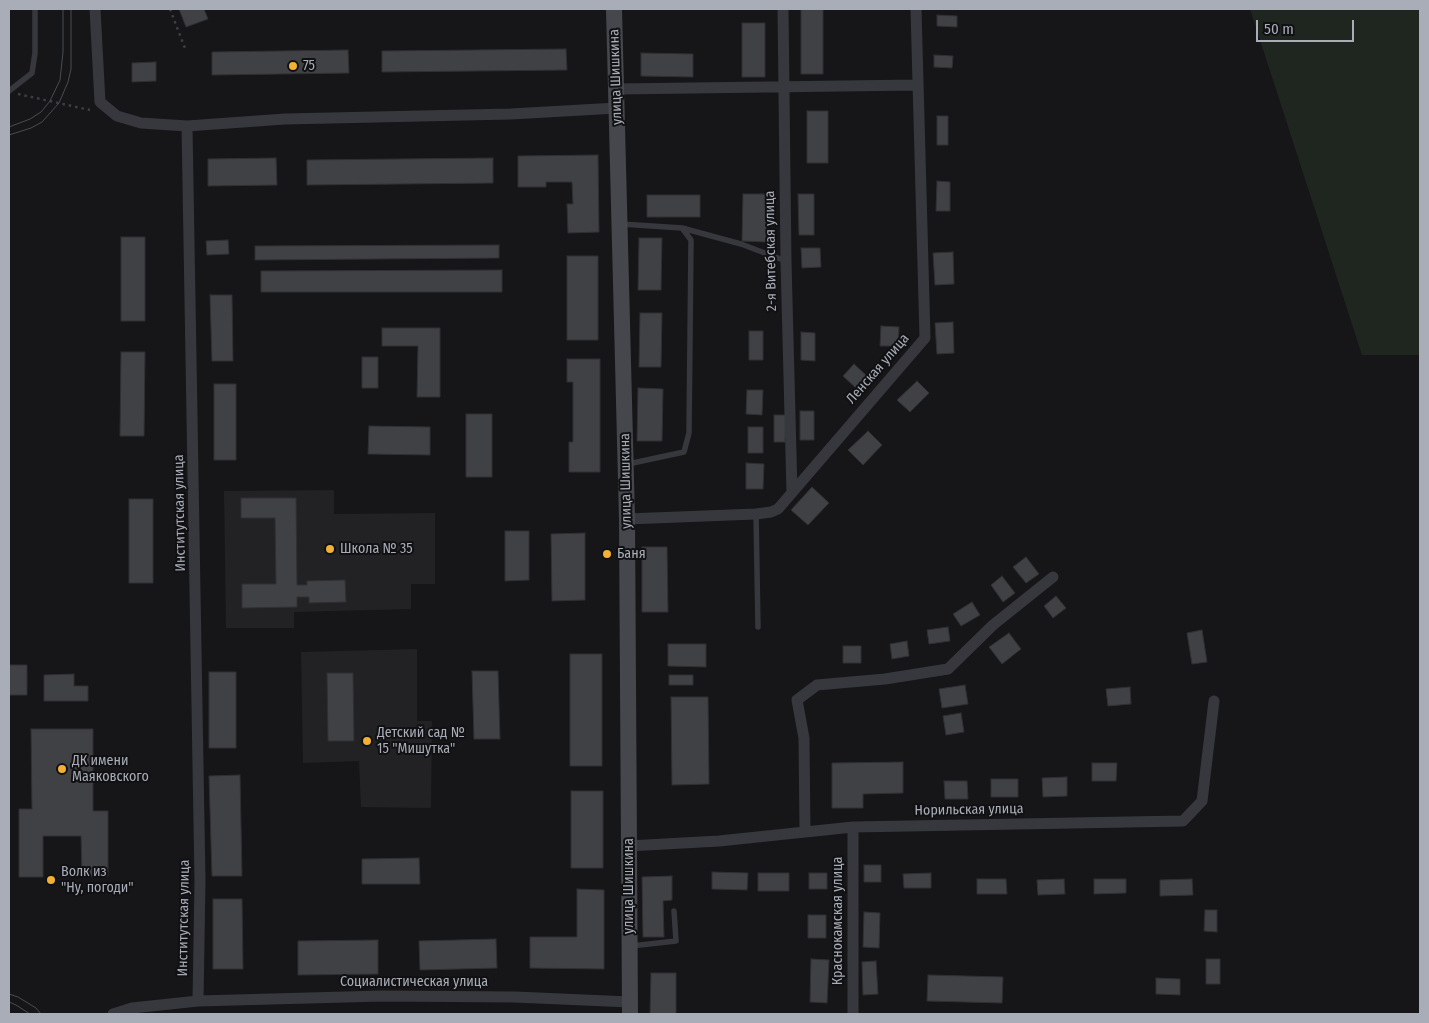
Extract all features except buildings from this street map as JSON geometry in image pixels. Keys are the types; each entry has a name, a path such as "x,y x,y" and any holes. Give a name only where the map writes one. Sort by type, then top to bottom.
{"main road":[{"name":"улица Шишкина","path":"614,9 627,519 630,1008"}],"street":[{"path":"95,9 98,96 100,102 117,116 142,123 187,126 285,119 511,114 617,108"},
{"name":"2-я Витебская улица","path":"783,9 786,261 792,493"},
{"name":"Ленская улица","path":"627,519 756,514 778,509 925,338 916,9"},
{"path":"617,89 917,85"},
{"name":"Институтская улица","path":"187,126 200,881 198,1001"},
{"path":"805,832 804,738 797,700 817,685 885,679 948,669 994,625 1053,577"},
{"name":"Норильская улица","path":"628,846 719,842 853,828 1183,821 1202,801 1214,701"},
{"name":"Краснокамская улица","path":"853,828 853,1014"},
{"name":"Социалистическая улица","path":"198,1001 398,996 515,997 630,1008"},
{"path":"113,1014 132,1008 198,1001"}],"lane":[{"path":"9,91 32,73 35,53 35,9"},
{"path":"620,224 682,228 741,244 786,261"},
{"path":"626,464 684,452 689,434 691,240 682,228"},
{"path":"756,514 758,627"},
{"path":"629,946 676,942 674,911"}],"path":[{"path":"170,9 186,51"},
{"path":"17,94 117,116"}],"shaded area":[{"path":"1250,9 1420,9 1420,355 1362,355"},
{"name":"Школа № 35","path":"334,490 334,514 435,513 435,584 411,584 411,609 294,612 294,628 226,628 224,491"},
{"name":"Детский сад № 15 \"Мишутка\"","path":"417,649 417,721 432,721 431,808 361,807 359,761 303,763 301,652"}],"tram line":[{"path":"9,127 30,119 41,112 50,101 60,80 63,52 63,9"},
{"path":"9,135 31,128 42,122 59,103 71,69 71,9"},
{"path":"9,994 36,1008 41,1014"},
{"path":"9,1002 30,1014"}],"place":[{"name":"75","path":"293,66"},
{"name":"Школа № 35","path":"330,549"},
{"name":"Баня","path":"607,554"},
{"name":"Детский сад № 15 \"Мишутка\"","path":"367,741"},
{"name":"ДК имени Маяковского","path":"62,769"},
{"name":"Волк из \"Ну, погоди\"","path":"51,880"}]}
